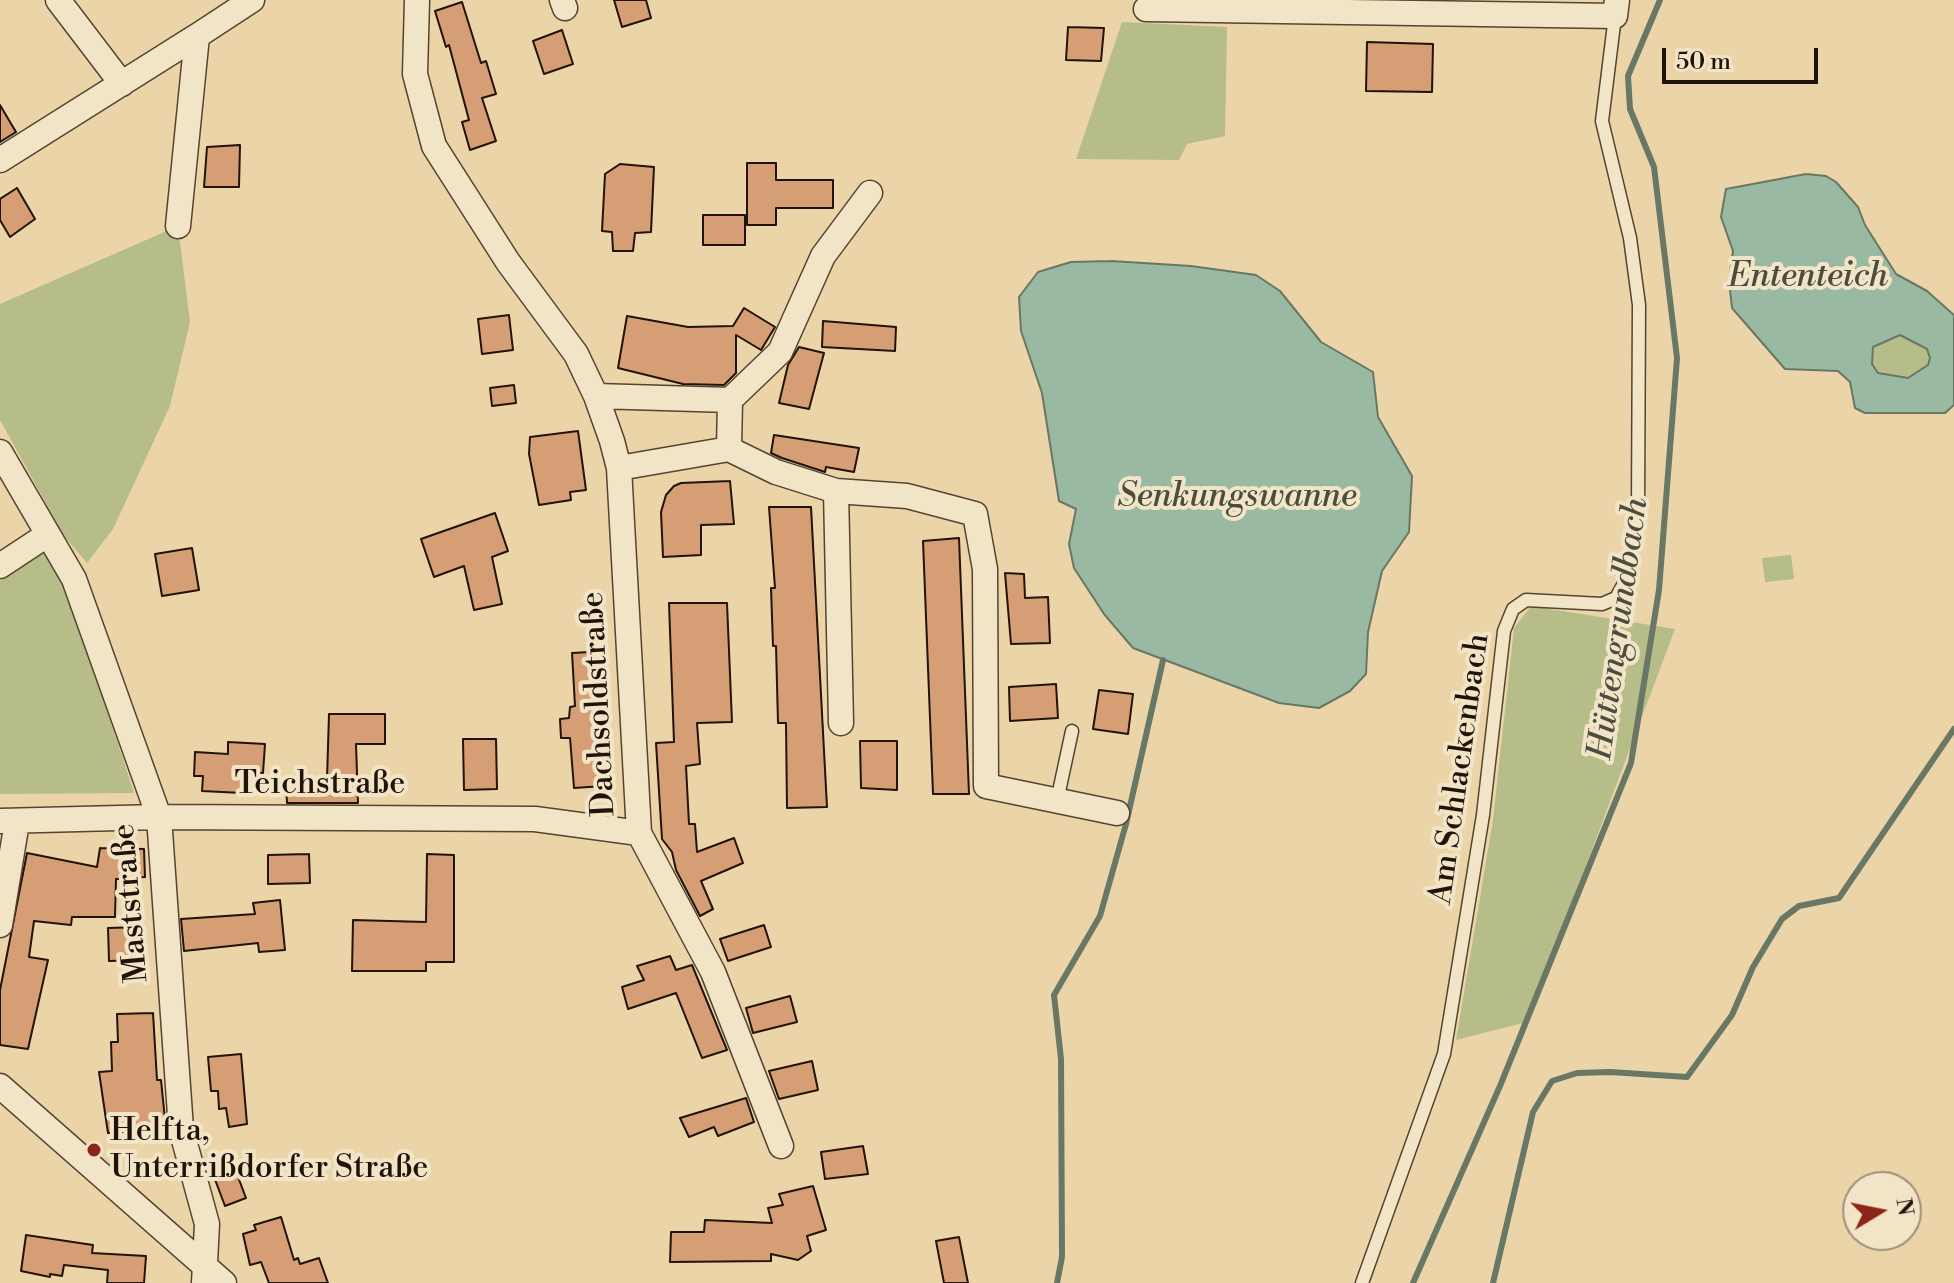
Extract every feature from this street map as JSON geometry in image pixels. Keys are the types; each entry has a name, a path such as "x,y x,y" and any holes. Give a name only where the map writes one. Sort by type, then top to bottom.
{"street":[{"path":"58,0 122,84"},
{"path":"0,160 252,0"},
{"name":"Dachsoldstraße","path":"417,0 415,74 434,146 508,262 576,354 596,396 619,468 639,833 713,972 781,1146"},
{"path":"1146,9 1616,8"},
{"path":"178,226 197,36"},
{"path":"729,449 730,400 780,352 823,256 870,193"},
{"path":"596,396 730,400"},
{"path":"619,468 729,449 776,472 836,491 907,496 975,514 985,569 986,786 1117,813"},
{"name":"Maststraße","path":"0,452 74,579 159,817 181,1129 207,1224 211,1278"},
{"path":"836,491 841,723"},
{"path":"0,566 47,535"},
{"name":"Teichstraße","path":"9,821 159,817 535,819 639,833"},
{"path":"0,925 9,821"},
{"path":"0,1086 211,1278"}],"lane":[{"name":"Am Schlackenbach","path":"1362,1283 1444,1054 1483,815 1504,631 1513,609 1526,600 1602,604 1616,598 1628,576 1638,509 1639,305 1630,238 1602,121 1616,8"},
{"path":"1057,801 1072,731"}],"shaded area":[{"path":"1122,22 1227,27 1225,136 1187,144 1179,160 1076,159"},
{"path":"178,226 190,322 170,406 113,529 87,563 64,536 0,420 0,304"},
{"path":"1901,335 1927,349 1930,358 1928,365 1908,378 1878,373 1872,364 1873,347"},
{"path":"42,549 67,587 134,793 0,794 0,581"},
{"path":"1791,555 1794,579 1765,582 1762,558"},
{"path":"1531,606 1675,629 1527,1022 1456,1040 1493,820 1514,628"}],"water":[{"name":"Ententeich","path":"1806,174 1826,176 1836,182 1858,207 1865,225 1896,274 1927,291 1954,315 1954,405 1945,413 1865,413 1855,408 1850,382 1838,371 1785,369 1732,308 1729,281 1733,251 1721,217 1726,189","holes":["1900,335 1927,349 1930,358 1928,365 1908,378 1878,373 1872,364 1873,347"]},
{"name":"Senkungswanne","path":"1071,262 1191,266 1256,275 1280,291 1321,342 1373,372 1378,417 1412,476 1409,532 1382,571 1368,632 1366,674 1350,691 1319,708 1279,703 1133,648 1104,614 1074,568 1069,544 1076,509 1059,501 1042,393 1021,331 1019,297 1038,272"}],"building":[{"path":"614,0 646,0 651,18 622,27"},
{"path":"462,2 481,63 486,61 496,94 482,98 496,141 470,150 462,122 469,120 449,45 446,47 435,11"},
{"path":"1068,27 1104,28 1101,61 1066,60"},
{"path":"562,30 573,64 544,74 533,41"},
{"path":"1367,42 1433,44 1432,92 1366,91"},
{"path":"0,105 16,132 0,142"},
{"path":"240,145 239,187 204,187 207,147"},
{"path":"747,163 776,163 776,180 833,180 833,208 776,208 776,225 747,225"},
{"path":"620,164 654,167 651,232 635,233 633,251 613,251 612,232 602,231 605,174"},
{"path":"17,188 35,219 10,237 0,220 0,199"},
{"path":"703,215 745,215 745,245 703,245"},
{"path":"744,308 775,327 761,350 736,335 736,373 724,385 683,384 618,368 627,316 688,327 733,326"},
{"path":"509,315 513,350 482,354 478,319"},
{"path":"823,321 896,327 895,351 822,347"},
{"path":"799,347 824,353 809,409 779,403 788,365"},
{"path":"514,385 516,403 492,406 490,388"},
{"path":"578,431 586,490 570,492 571,500 539,505 529,454 530,437"},
{"path":"774,435 859,448 854,472 826,467 825,472 771,453"},
{"path":"730,481 734,524 701,525 701,555 663,557 661,512 666,495 681,483"},
{"path":"769,507 811,507 827,807 787,808 786,723 778,723 776,646 773,646 771,588 775,588"},
{"path":"495,513 508,551 492,557 502,604 474,610 464,566 434,577 421,539"},
{"path":"959,538 969,794 933,794 923,541"},
{"path":"192,548 199,590 162,596 155,554"},
{"path":"1005,573 1024,574 1025,598 1048,597 1050,643 1011,644"},
{"path":"669,603 727,603 732,722 697,723 700,764 686,766 689,824 695,824 697,852 734,838 743,863 701,881 713,909 700,916 676,870 672,852 662,839 656,743 674,742"},
{"path":"590,652 594,705 599,705 601,722 604,786 574,788 570,738 561,738 560,719 569,718 570,707 575,706 572,653"},
{"path":"1056,684 1058,718 1010,721 1009,687"},
{"path":"1099,690 1133,694 1128,734 1093,729"},
{"path":"329,714 385,714 385,744 356,744 358,803 287,803 286,781 327,779"},
{"path":"463,739 496,739 497,789 464,790"},
{"path":"860,741 897,741 897,790 861,788"},
{"path":"228,742 265,744 263,773 243,771 242,793 202,791 203,776 194,776 195,752 228,754"},
{"path":"100,848 144,849 145,877 116,879 115,917 72,917 71,925 34,921 29,957 48,960 28,1049 0,1045 0,990 27,853 97,867"},
{"path":"309,854 310,883 268,884 268,855"},
{"path":"427,854 454,855 454,962 426,962 426,971 352,971 353,920 426,922"},
{"path":"280,900 285,950 259,952 258,943 184,951 181,919 255,914 253,903"},
{"path":"764,925 771,947 728,961 720,939"},
{"path":"142,927 143,960 109,961 108,928"},
{"path":"670,956 676,970 692,965 727,1050 702,1058 676,993 628,1009 622,987 644,980 637,966"},
{"path":"790,996 797,1022 753,1033 746,1008"},
{"path":"153,1013 157,1080 161,1080 166,1129 108,1133 99,1072 112,1071 111,1042 118,1042 117,1014"},
{"path":"241,1054 247,1124 229,1127 226,1108 219,1109 218,1091 211,1091 208,1057"},
{"path":"812,1061 818,1090 779,1099 769,1071"},
{"path":"746,1098 754,1122 718,1136 714,1127 689,1137 680,1118"},
{"path":"863,1146 868,1174 825,1179 821,1152"},
{"path":"229,1153 246,1198 225,1206 208,1161"},
{"path":"813,1186 826,1230 807,1236 811,1251 798,1260 771,1254 771,1261 670,1262 671,1232 704,1232 705,1220 772,1223 768,1208 783,1205 779,1194"},
{"path":"281,1217 294,1260 298,1258 300,1264 319,1258 328,1283 269,1283 261,1262 250,1265 243,1234 256,1230 254,1225"},
{"path":"26,1235 93,1245 92,1253 146,1256 144,1283 107,1283 108,1270 64,1265 62,1276 50,1274 50,1277 21,1271"},
{"path":"959,1237 968,1283 944,1283 936,1241"}],"waterway":[{"name":"Hüttengrundbach","path":"1413,1283 1500,1086 1631,763 1659,590 1677,358 1654,167 1630,109 1628,76 1660,0"},
{"path":"1057,1283 1062,1257 1061,1059 1054,995 1100,916 1126,824 1163,660"},
{"path":"1493,1283 1533,1112 1552,1081 1577,1073 1610,1072 1687,1077 1732,1015 1753,967 1782,919 1799,906 1839,898 1954,729"}],"place":[{"name":"Helfta, Unterrißdorfer Straße","path":"94,1150"}]}
